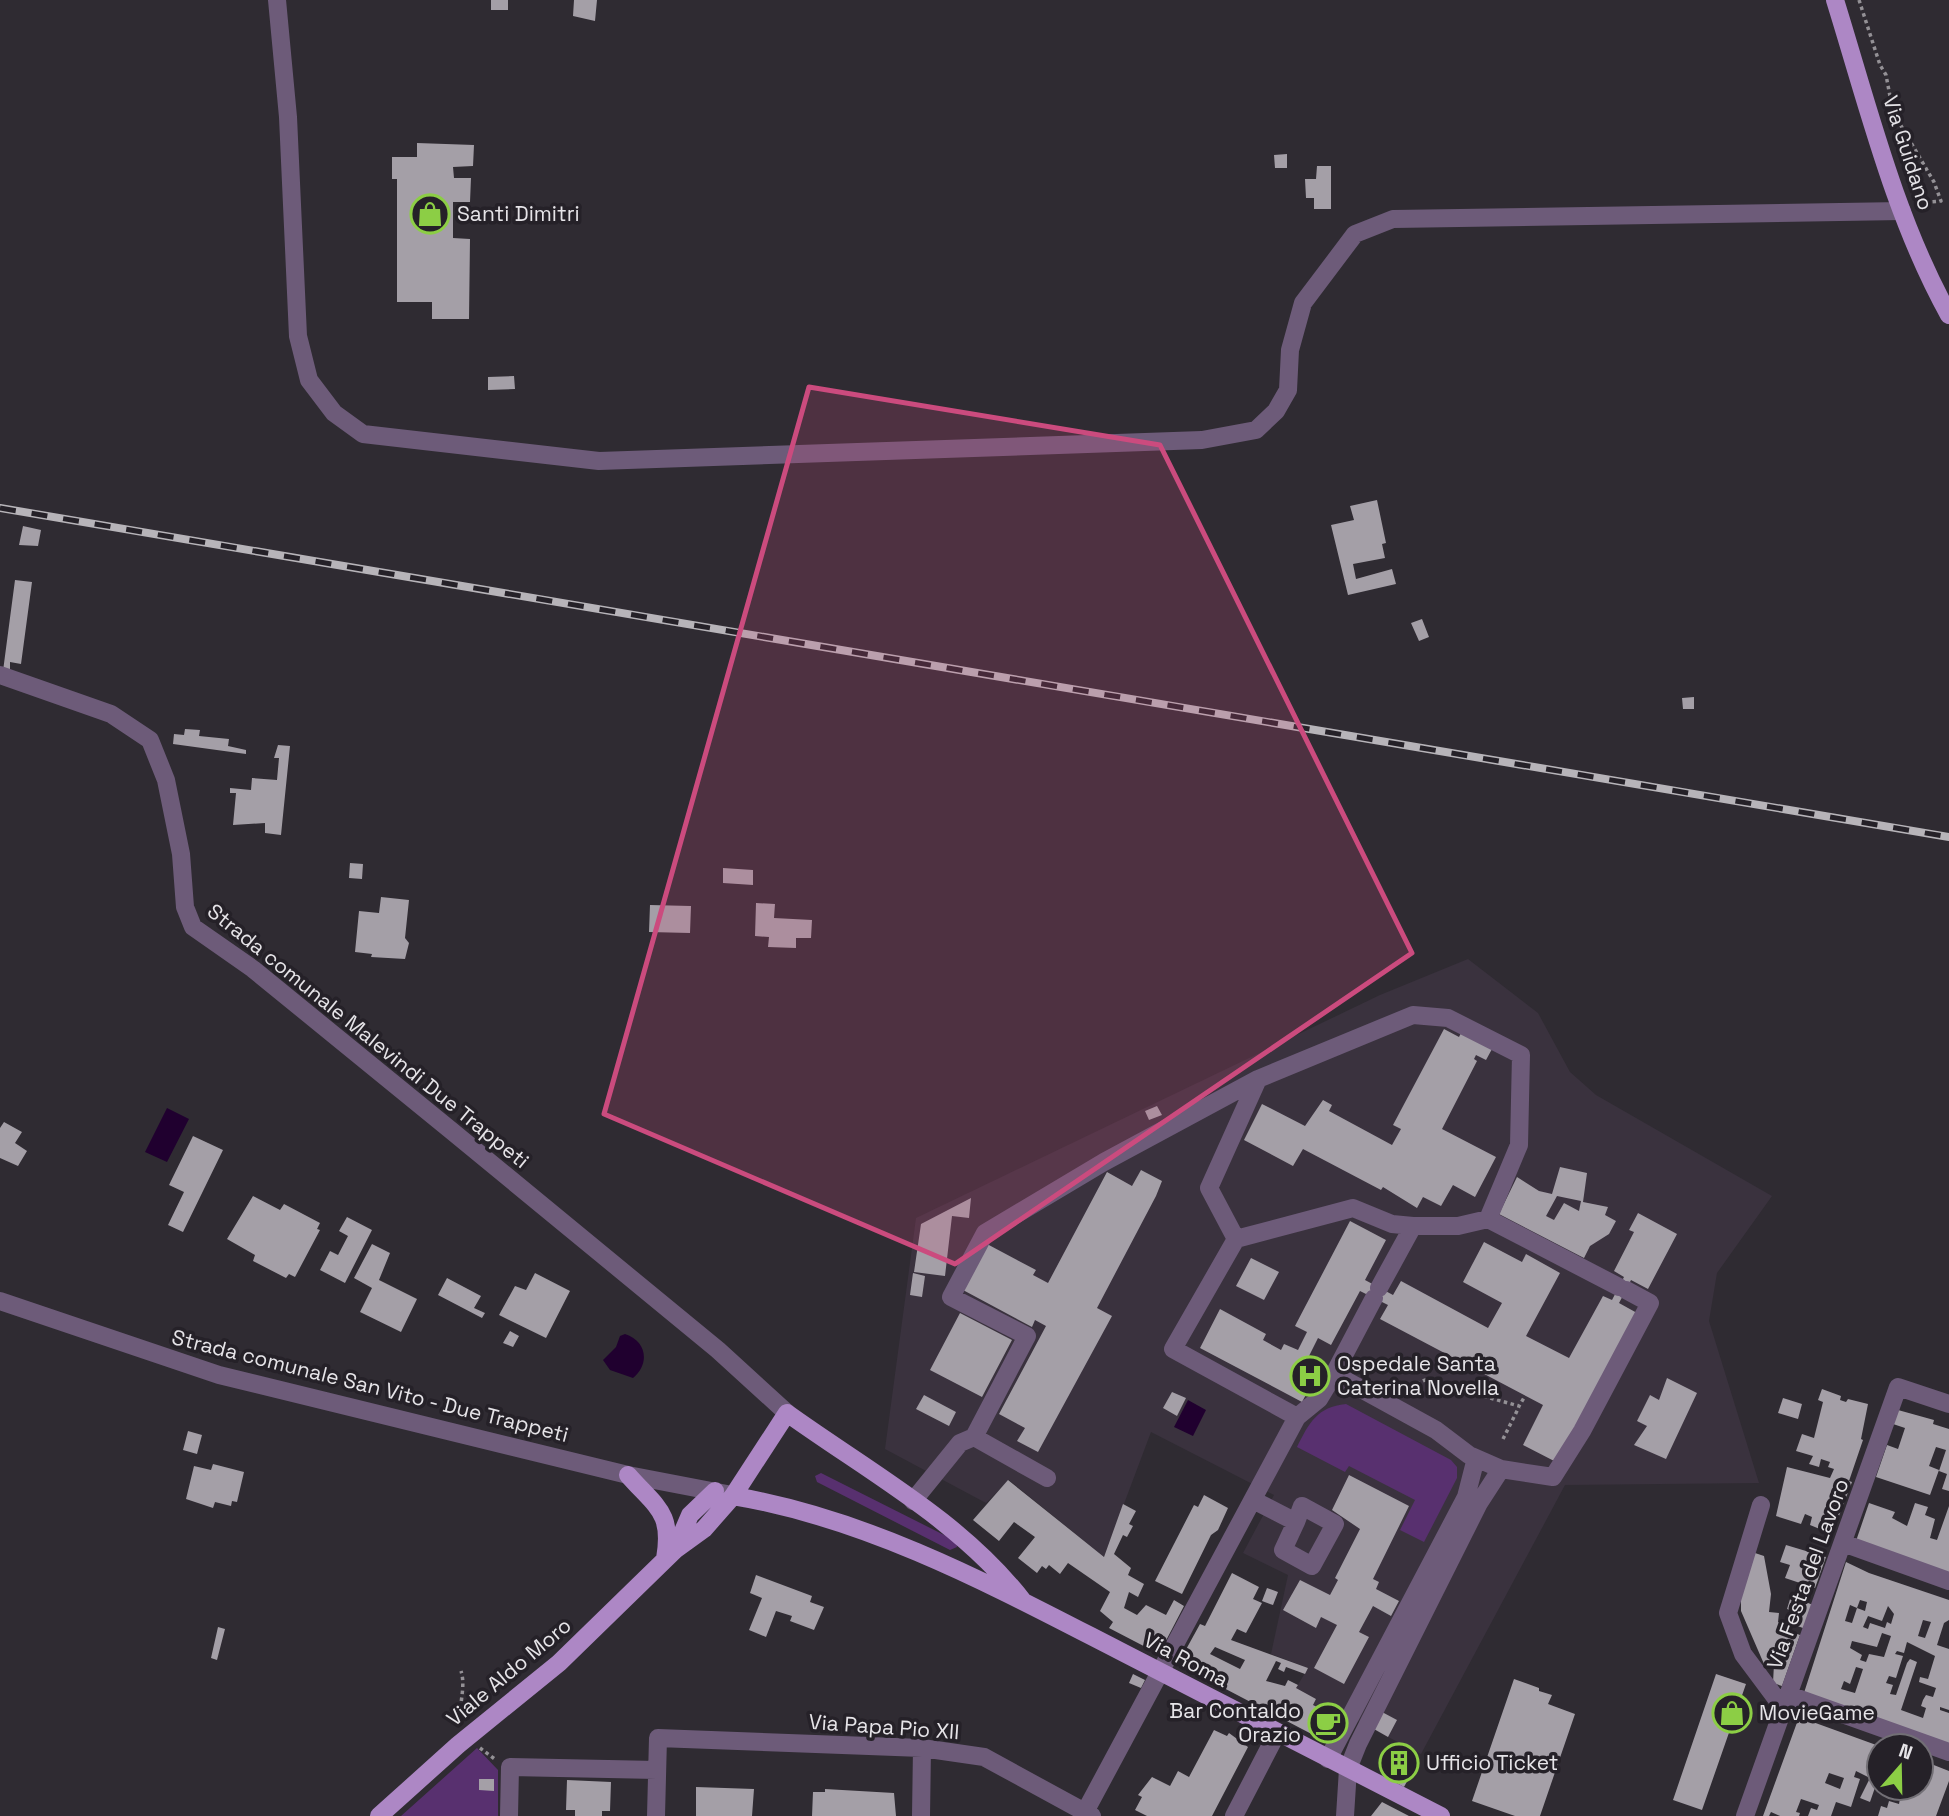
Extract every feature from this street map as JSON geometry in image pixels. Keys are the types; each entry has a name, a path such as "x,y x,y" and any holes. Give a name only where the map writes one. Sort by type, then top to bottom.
{"main road":[{"name":"Via Guidano","path":"1835,0 1901,208 1927,276 1949,315"},
{"name":"Viale Aldo Moro","path":"379,1816 458,1745 559,1663 670,1555 704,1528 733,1496 787,1413"},
{"path":"787,1413 958,1532 995,1565 1023,1601"},
{"path":"628,1475 663,1514 669,1533 670,1555"},
{"name":"Viale Aldo Moro","path":"670,1555 690,1515 715,1492"},
{"name":"Via Roma","path":"733,1496 795,1507 833,1519 925,1556 1023,1601 1441,1816"}],"street":[{"path":"277,0 288,117 298,336 309,380 334,413 363,434 599,461 1202,440 1256,430 1276,411 1288,390 1290,350 1303,303 1324,272 1356,234 1394,219 1901,208"},
{"name":"Strada comunale Malevindi Due Trappeti","path":"0,675 111,714 150,740 166,780 181,854 185,907 193,927 253,969 453,1132 718,1350 787,1413"},
{"path":"913,1501 960,1443 974,1437 1027,1336 951,1297 985,1233 1104,1161 1258,1079 1413,1015 1448,1018 1521,1055 1519,1145 1488,1219"},
{"path":"1236,1239 1209,1188 1258,1079"},
{"path":"1297,1417 1173,1349 1236,1239 1353,1209 1392,1224 1413,1226 1458,1226 1488,1219 1650,1303 1583,1431 1553,1477 1501,1469 1476,1458 1406,1413 1335,1374"},
{"path":"1089,1814 1161,1672 1297,1417 1319,1399 1335,1374 1413,1226"},
{"name":"Strada comunale San Vito - Due Trappeti","path":"0,1301 219,1375 628,1475 733,1496"},
{"name":"Via Festa del Lavoro","path":"1745,1816 1898,1387 1949,1404"},
{"path":"974,1437 1047,1478"},
{"path":"1328,1759 1466,1497 1476,1458"},
{"path":"1345,1816 1348,1769 1358,1744 1479,1503 1501,1469"},
{"path":"1253,1500 1296,1522"},
{"path":"1761,1505 1728,1613 1743,1654 1787,1702 1949,1752"},
{"path":"1843,1543 1949,1581"},
{"path":"1234,1816 1278,1733"},
{"path":"1341,1736 1358,1744"},
{"name":"Via Papa Pio XII","path":"657,1770 658,1738 922,1748 984,1757 1089,1814"},
{"path":"921,1816 922,1748"},
{"path":"509,1816 510,1767 657,1770 656,1816"}],"path":[{"path":"1859,0 1880,65 1886,75 1893,112 1934,182 1941,201 1901,208"},
{"path":"1406,1413 1412,1385 1425,1380 1519,1406"},
{"path":"1503,1439 1525,1395"}],"highlighted area":[{"path":"809,387 1160,445 1412,953 955,1264 604,1114"}],"shaded area":[{"name":"Ospedale Santa Caterina Novella","path":"1468,959 1538,1013 1570,1072 1596,1095 1772,1196 1717,1273 1709,1321 1759,1483 1565,1485 1421,1754 1338,1711 1335,1716 1313,1705 1316,1699 1296,1688 1308,1668 1271,1654 1288,1575 1243,1553 1274,1495 1151,1432 1104,1557 1009,1480 986,1503 885,1449 916,1218 1380,995"},
{"path":"167,1108 189,1119 167,1162 145,1152"},
{"path":"625,1334 638,1342 644,1353 642,1366 633,1378 610,1370 603,1360 616,1347 620,1336"},
{"path":"1188,1400 1206,1410 1193,1436 1174,1427"},
{"path":"1346,1404 1451,1460 1457,1467 1457,1478 1424,1542 1400,1530 1415,1500 1349,1466 1345,1472 1297,1447 1315,1418 1328,1409"},
{"path":"821,1473 956,1541 957,1547 950,1550 817,1482 815,1476"},
{"path":"477,1748 498,1770 498,1816 401,1816"}],"building":[{"path":"491,0 508,0 508,10 491,10"},
{"path":"574,0 597,0 595,21 573,16"},
{"path":"417,143 474,145 473,166 453,167 454,178 471,178 470,202 453,202 453,238 470,239 469,319 432,319 432,302 397,302 397,179 392,179 392,157 417,157"},
{"path":"1287,154 1287,168 1275,168 1274,155"},
{"path":"1317,166 1331,166 1331,209 1314,209 1314,198 1306,198 1305,179 1316,179"},
{"path":"514,376 515,389 488,390 488,377"},
{"path":"1377,500 1386,543 1382,544 1385,558 1353,564 1356,579 1392,569 1396,584 1348,595 1331,525 1354,520 1350,506"},
{"path":"23,526 41,530 38,546 19,545"},
{"path":"15,580 32,582 21,664 10,662 10,672 3,671"},
{"path":"1422,619 1429,637 1419,641 1411,623"},
{"path":"1694,697 1694,709 1683,709 1682,698"},
{"path":"185,729 200,730 199,736 229,739 228,746 246,750 246,754 173,744 174,734 184,735"},
{"path":"278,745 290,746 281,835 265,833 265,823 233,825 236,793 230,793 230,788 251,790 252,778 277,780 279,758 274,758"},
{"path":"350,863 363,864 362,879 349,878"},
{"path":"723,868 753,870 753,885 723,883"},
{"path":"381,897 409,900 405,938 409,943 405,959 371,957 372,954 355,952 359,911 379,913"},
{"path":"756,903 775,904 774,918 812,920 811,938 796,938 796,948 768,947 769,937 755,936"},
{"path":"650,905 691,906 690,933 649,932"},
{"path":"1444,1029 1459,1037 1461,1033 1492,1049 1486,1060 1476,1055 1474,1059 1477,1061 1442,1129 1496,1157 1475,1197 1453,1185 1441,1206 1423,1197 1417,1208 1383,1187 1381,1190 1303,1149 1293,1166 1244,1140 1262,1104 1305,1126 1323,1100 1332,1105 1329,1111 1392,1145 1401,1129 1393,1125"},
{"path":"1157,1106 1162,1115 1149,1120 1145,1111"},
{"path":"4,1122 22,1132 15,1143 27,1151 18,1166 0,1158 0,1128"},
{"path":"193,1136 223,1150 183,1232 168,1225 184,1192 169,1185"},
{"path":"1560,1167 1587,1173 1583,1202 1608,1207 1605,1215 1616,1221 1609,1234 1590,1246 1584,1258 1499,1214 1517,1177 1539,1191 1552,1194","holes":["1557,1196 1581,1201 1579,1211 1564,1203 1554,1220 1546,1216"]},
{"path":"1141,1170 1162,1181 1097,1308 1112,1316 1038,1452 1017,1441 1025,1428 999,1414 1046,1326 1035,1320 1032,1327 963,1290 987,1244 1036,1270 1033,1275 1048,1283 1107,1172 1132,1186"},
{"path":"253,1196 280,1210 284,1204 320,1223 317,1229 320,1230 295,1277 289,1274 286,1278 253,1261 255,1255 227,1239"},
{"path":"971,1198 969,1218 952,1216 945,1276 914,1272 921,1224"},
{"path":"1638,1213 1677,1234 1648,1289 1631,1280 1619,1303 1637,1313 1558,1463 1523,1445 1543,1405 1380,1319 1388,1305 1360,1291 1331,1345 1318,1338 1309,1356 1323,1363 1302,1402 1200,1348 1220,1309 1266,1334 1263,1340 1281,1350 1284,1344 1298,1350 1307,1332 1295,1326 1350,1221 1386,1240 1365,1280 1393,1295 1401,1281 1488,1328 1502,1303 1463,1282 1484,1242 1522,1262 1526,1254 1560,1273 1526,1336 1569,1358 1603,1296 1612,1300 1624,1277 1614,1271 1634,1232 1629,1230"},
{"path":"347,1217 372,1230 345,1283 320,1270 330,1251 338,1255 348,1236 339,1231"},
{"path":"372,1244 390,1253 379,1280 417,1299 401,1332 360,1312 372,1288 354,1278"},
{"path":"1251,1258 1279,1272 1264,1300 1236,1286"},
{"path":"535,1273 570,1291 546,1338 499,1315 515,1286 526,1290"},
{"path":"913,1273 925,1276 922,1297 910,1295"},
{"path":"447,1278 481,1296 474,1308 485,1313 482,1318 438,1295"},
{"path":"960,1313 1012,1340 982,1397 930,1370"},
{"path":"510,1331 519,1336 513,1347 503,1343"},
{"path":"1667,1378 1697,1393 1666,1459 1634,1445 1647,1426 1637,1421 1650,1395 1659,1400"},
{"path":"1822,1389 1841,1396 1840,1400 1846,1402 1848,1399 1868,1404 1861,1439 1863,1440 1849,1481 1852,1482 1832,1534 1810,1525 1812,1517 1805,1514 1801,1524 1776,1516 1787,1467 1830,1478 1834,1469 1828,1467 1830,1462 1821,1459 1819,1467 1809,1464 1813,1456 1796,1451 1802,1434 1814,1438 1823,1402 1818,1400"},
{"path":"1172,1392 1186,1398 1177,1416 1163,1408"},
{"path":"924,1395 956,1412 949,1426 916,1409"},
{"path":"1783,1398 1802,1404 1798,1419 1778,1413"},
{"path":"1898,1410 1934,1420 1933,1424 1949,1429 1949,1491 1942,1489 1947,1474 1939,1471 1946,1450 1936,1447 1929,1466 1939,1470 1930,1495 1876,1477 1887,1445 1898,1449 1905,1428 1893,1424"},
{"path":"188,1431 202,1435 197,1454 183,1450"},
{"path":"213,1464 244,1472 237,1502 232,1501 231,1506 215,1502 213,1508 186,1499 194,1466 211,1470"},
{"path":"1349,1475 1409,1506 1373,1579 1379,1582 1376,1589 1399,1601 1391,1616 1373,1606 1359,1632 1369,1637 1344,1684 1314,1668 1337,1625 1321,1617 1316,1628 1283,1610 1300,1580 1330,1595 1338,1580 1335,1578 1360,1529 1332,1510"},
{"path":"1008,1480 1104,1557 1123,1504 1136,1511 1129,1524 1133,1526 1127,1537 1123,1535 1114,1554 1131,1568 1128,1575 1144,1584 1138,1597 1129,1592 1124,1608 1137,1615 1146,1605 1166,1615 1174,1600 1184,1606 1159,1654 1109,1628 1113,1622 1100,1611 1110,1592 1068,1563 1060,1574 1049,1565 1046,1569 1042,1566 1037,1573 1018,1558 1035,1537 1014,1522 999,1541 973,1520"},
{"path":"1204,1495 1228,1508 1218,1530 1211,1535 1182,1594 1155,1581 1194,1505 1198,1507"},
{"path":"1869,1503 1895,1512 1892,1518 1907,1526 1915,1503 1928,1507 1925,1515 1935,1519 1930,1538 1937,1540 1949,1506 1949,1573 1856,1541"},
{"path":"1786,1545 1826,1557 1815,1588 1785,1578 1790,1565 1780,1562"},
{"path":"1755,1553 1764,1556 1771,1594 1769,1612 1779,1613 1778,1622 1790,1626 1789,1631 1800,1635 1782,1686 1773,1683 1774,1664 1764,1664 1741,1611 1741,1598"},
{"path":"1846,1562 1869,1573 1949,1600 1949,1620 1944,1623 1937,1645 1949,1649 1949,1710 1940,1707 1940,1710 1949,1713 1949,1744 1935,1739 1935,1732 1912,1732 1803,1696","holes":["1860,1600 1867,1602 1865,1611 1857,1608","1850,1605 1857,1608 1852,1623 1845,1621","1888,1606 1894,1614 1891,1624 1887,1622 1885,1628 1870,1623 1868,1629 1863,1627 1868,1616 1882,1621","1923,1620 1931,1622 1925,1638 1918,1636","1882,1633 1891,1636 1884,1657 1869,1654 1866,1662 1860,1660 1862,1655 1850,1648 1852,1641 1877,1647","1907,1642 1935,1656 1928,1679 1920,1677 1919,1682 1936,1688 1933,1697 1926,1695 1923,1700 1921,1706 1926,1708 1923,1718 1901,1710 1917,1662 1910,1659 1907,1663 1896,1695 1890,1694 1893,1685 1886,1683 1889,1676 1896,1678 1903,1656 1895,1654 1897,1651 1904,1653","1856,1667 1863,1669 1855,1693 1841,1689 1844,1681 1850,1684"]},
{"path":"1232,1573 1259,1587 1253,1599 1262,1603 1246,1633 1237,1629 1231,1640 1308,1668 1305,1674 1286,1667 1284,1672 1278,1669 1281,1663 1276,1661 1266,1681 1285,1686 1288,1680 1298,1685 1296,1688 1316,1699 1313,1705 1335,1716 1323,1740 1178,1664 1200,1624 1205,1626","holes":["1215,1647 1245,1660 1240,1669 1210,1654"]},
{"path":"756,1575 812,1596 810,1602 824,1607 814,1630 790,1621 792,1616 776,1611 766,1637 749,1630 762,1598 750,1593"},
{"path":"1267,1588 1278,1592 1273,1605 1262,1601"},
{"path":"1791,1596 1813,1605 1803,1628 1789,1623 1793,1611 1787,1609"},
{"path":"218,1627 225,1629 217,1660 211,1658"},
{"path":"1133,1674 1145,1680 1141,1688 1129,1683"},
{"path":"1716,1674 1746,1684 1702,1810 1673,1800"},
{"path":"1514,1679 1552,1695 1548,1704 1575,1714 1540,1816 1515,1816 1472,1801"},
{"path":"1382,1712 1397,1720 1388,1737 1374,1729"},
{"path":"1799,1717 1865,1741 1865,1776 1856,1771 1854,1777 1860,1779 1851,1807 1836,1802 1831,1816 1808,1816 1811,1808 1817,1810 1819,1805 1801,1799 1796,1812 1800,1813 1799,1816 1780,1816 1771,1812 1769,1816 1763,1816","holes":["1829,1773 1844,1778 1840,1789 1825,1783"]},
{"path":"1214,1730 1227,1736 1229,1733 1248,1747 1212,1816 1147,1816 1135,1810 1142,1797 1138,1795 1152,1777 1170,1786 1178,1771 1189,1777"},
{"name":"Ufficio Ticket","path":"1391,1744 1419,1759 1404,1787 1382,1775 1385,1770 1379,1766"},
{"path":"1935,1766 1949,1771 1949,1781 1936,1816 1878,1816 1881,1806 1887,1808 1889,1802 1935,1802"},
{"path":"479,1779 494,1779 494,1791 479,1790"},
{"path":"567,1780 611,1782 610,1811 602,1811 602,1816 575,1816 575,1810 566,1810"},
{"path":"696,1787 754,1789 752,1816 696,1816"},
{"path":"825,1789 894,1793 896,1816 812,1816 813,1792 825,1792"},
{"path":"1382,1802 1409,1816 1371,1816"}],"railway":[{"path":"0,508 1949,837"}],"place":[{"name":"Santi Dimitri","path":"430,214"},
{"name":"Ospedale Santa Caterina Novella","path":"1310,1376"},
{"name":"MovieGame","path":"1732,1713"},
{"name":"Bar Contaldo Orazio","path":"1328,1723"},
{"name":"Ufficio Ticket","path":"1399,1763"}]}
